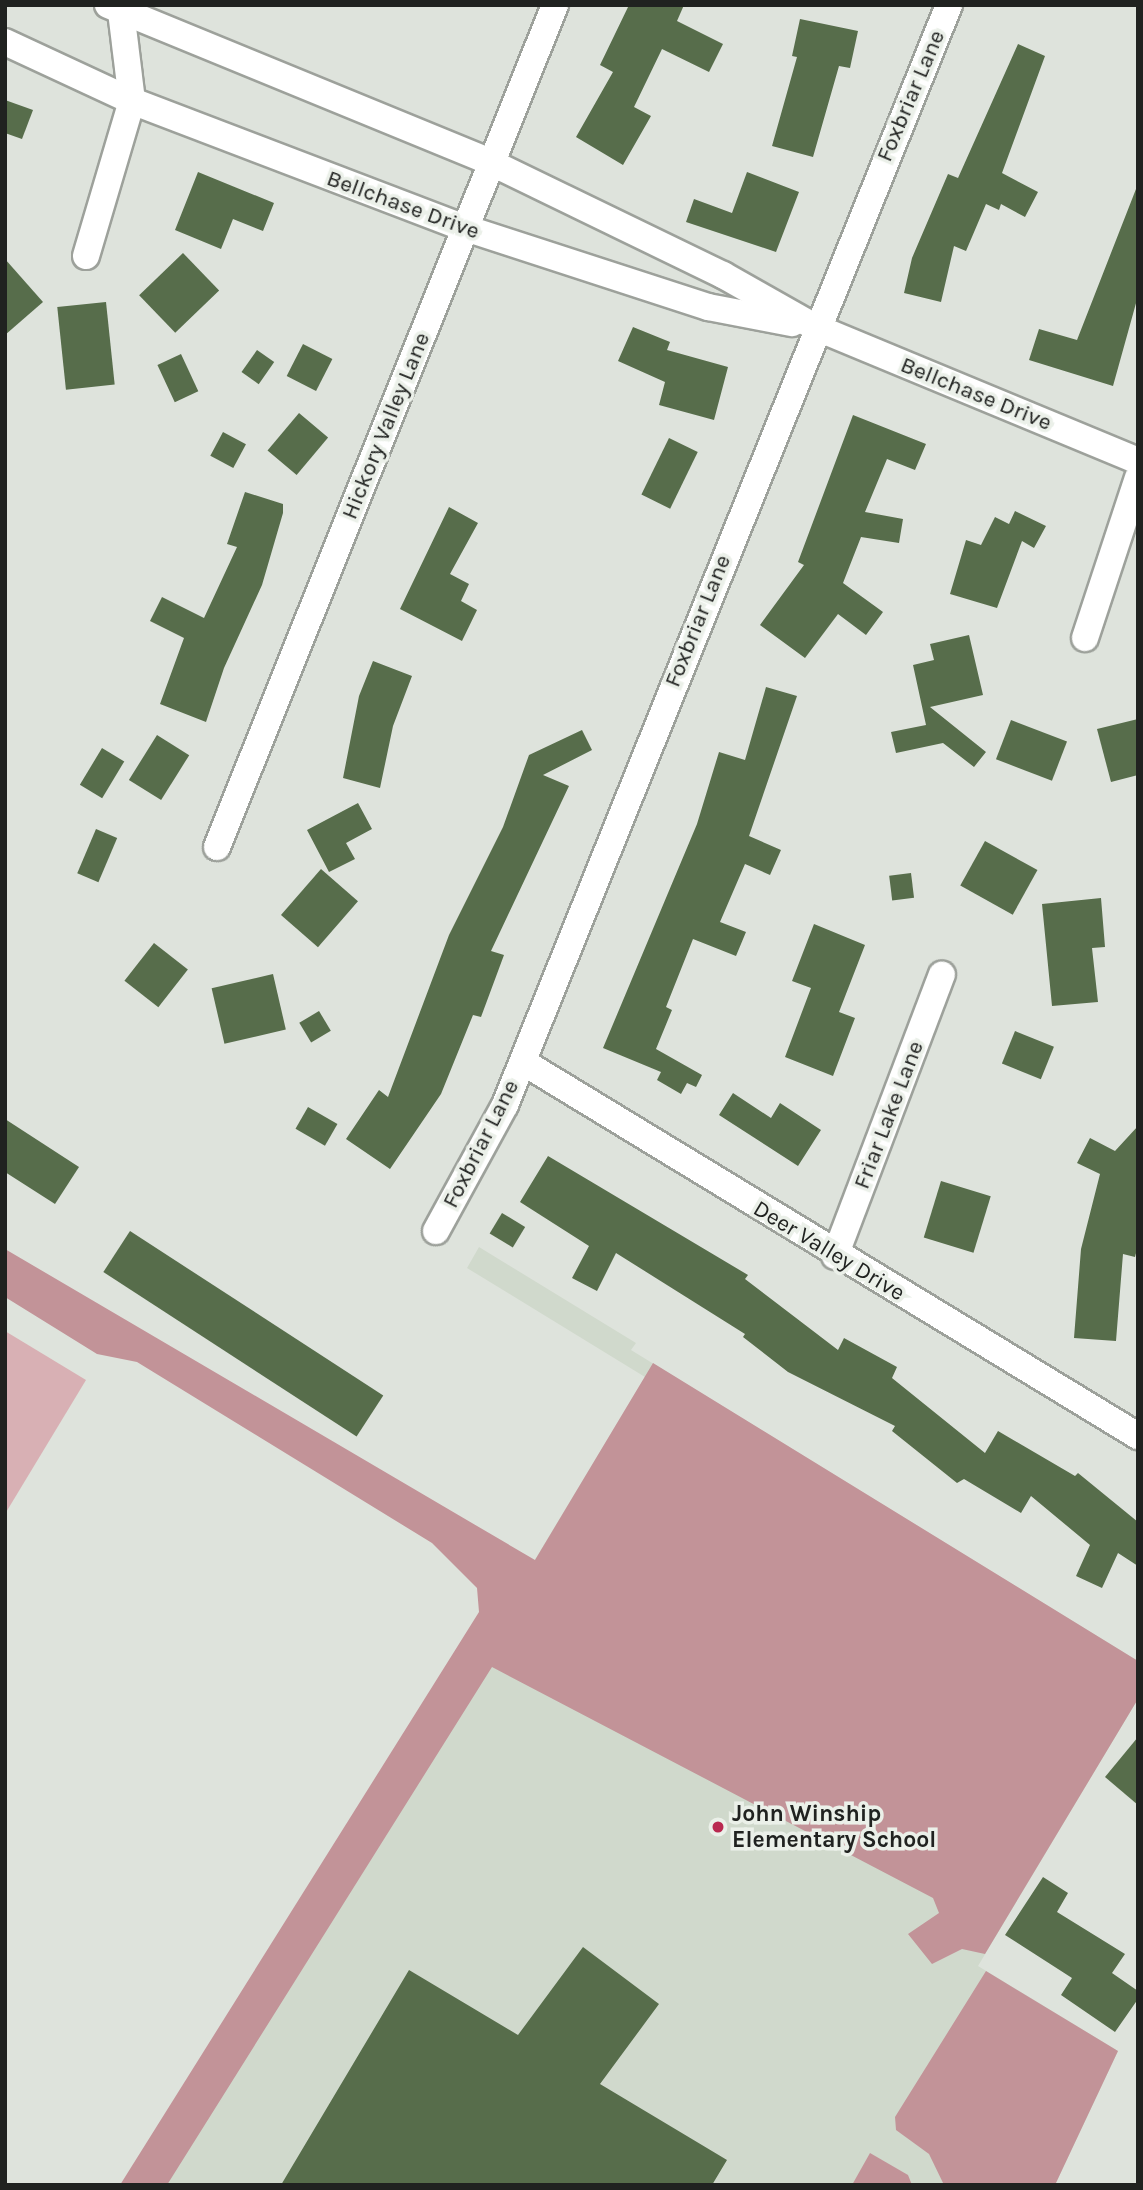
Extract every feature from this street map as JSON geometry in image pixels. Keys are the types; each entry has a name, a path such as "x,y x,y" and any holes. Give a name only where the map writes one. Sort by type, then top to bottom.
{"street":[{"name":"Hickory Valley Lane","path":"216,847 555,5"},
{"name":"Foxbriar Lane","path":"436,1231 523,1062 815,327 949,5"},
{"name":"Bellchase Drive","path":"115,8 490,162 723,275 815,327 1138,461"},
{"path":"86,256 132,101 115,8"},
{"name":"Bellchase Drive","path":"5,42 132,101 465,228 708,307 815,327"},
{"path":"1085,638 1138,478"},
{"name":"Friar Lake Lane","path":"835,1256 942,975"},
{"name":"Deer Valley Drive","path":"523,1062 835,1256 1138,1436"}],"shaded area":[{"name":"John Winship Elementary School","path":"479,1247 636,1343 631,1350 1138,1661 1138,1699 978,1966 1118,2051 1055,2185 158,2185 645,1377 467,1268"},
{"path":"5,1249 535,1560 653,1363 1138,1661 1138,1699 985,1954 962,1949 932,1964 908,1934 939,1913 933,1898 492,1667 167,2185 120,2185 479,1612 477,1588 432,1543 137,1362 97,1354 5,1297"},
{"path":"5,1331 86,1380 5,1514"},
{"path":"986,1971 1118,2051 1055,2185 944,2185 929,2154 896,2130 895,2117"},
{"path":"870,2153 908,2175 912,2185 852,2185"}],"building":[{"path":"629,5 684,5 677,21 723,44 709,72 662,49 634,107 651,116 623,165 576,137 613,72 600,65"},
{"path":"800,19 858,31 850,68 839,66 813,157 772,146 797,57 792,56"},
{"path":"1018,44 1045,56 1002,173 1038,192 1025,217 1001,204 999,210 986,204 966,251 954,246 941,302 904,293 912,258 948,174 958,178"},
{"path":"5,100 33,110 22,139 5,133"},
{"path":"198,172 274,203 263,231 233,219 221,249 175,230"},
{"path":"747,172 799,192 776,252 686,222 694,199 732,213"},
{"path":"1136,189 1138,296 1113,386 1029,360 1039,329 1077,340"},
{"path":"183,253 219,290 175,333 139,295"},
{"path":"5,259 43,302 5,335"},
{"path":"106,302 115,385 66,390 57,307"},
{"path":"633,327 670,342 667,350 728,367 714,420 659,405 665,382 618,361"},
{"path":"303,344 332,359 316,391 287,376"},
{"path":"257,350 274,362 259,384 242,372"},
{"path":"181,354 198,391 175,402 157,365"},
{"path":"299,413 328,437 297,475 268,451"},
{"path":"853,415 926,444 915,470 887,459 865,512 903,519 899,543 861,537 843,583 883,612 866,635 838,614 805,658 760,625 804,565 798,562"},
{"path":"223,432 246,444 233,468 210,456"},
{"path":"669,438 698,452 670,509 641,495"},
{"path":"245,492 283,504 283,513 262,585 224,668 206,722 160,704 184,638 150,621 162,597 204,618 237,547 227,544"},
{"path":"449,507 478,523 450,574 469,584 461,601 477,610 462,641 400,609"},
{"path":"1015,511 1046,526 1034,548 1022,541 997,608 950,594 966,540 981,545 995,517 1009,524"},
{"path":"969,635 983,695 930,707 986,752 974,767 943,743 896,753 891,732 926,725 913,665 934,660 930,644"},
{"path":"373,661 412,676 393,726 380,788 343,778 359,696"},
{"path":"766,687 797,696 749,836 781,850 770,875 745,864 720,922 746,932 736,956 693,939 666,1007 672,1010 656,1049 702,1075 696,1087 687,1083 681,1094 657,1080 661,1072 603,1048 697,824 719,752 745,760"},
{"path":"1138,719 1138,775 1111,782 1097,729"},
{"path":"1011,720 1067,742 1052,781 996,759"},
{"path":"582,730 592,750 543,775 569,786 491,951 504,955 481,1017 473,1015 441,1094 390,1169 346,1139 379,1090 388,1097 449,935 503,827 529,755"},
{"path":"157,735 189,755 161,800 129,780"},
{"path":"102,748 124,761 102,798 80,785"},
{"path":"358,803 372,829 346,843 355,859 329,872 307,830"},
{"path":"96,829 117,838 98,882 77,873"},
{"path":"985,841 1037,870 1013,915 960,886"},
{"path":"321,869 358,901 318,947 281,915"},
{"path":"911,873 914,898 892,900 889,876"},
{"path":"1101,898 1105,947 1092,948 1098,1002 1052,1006 1042,904"},
{"path":"814,924 865,945 839,1012 855,1018 833,1076 785,1057 811,988 792,981"},
{"path":"154,943 188,969 158,1007 124,981"},
{"path":"273,974 286,1030 224,1044 212,988"},
{"path":"319,1011 331,1031 311,1043 299,1023"},
{"path":"1015,1031 1054,1047 1041,1079 1002,1063"},
{"path":"733,1093 771,1118 780,1103 821,1130 798,1166 719,1115"},
{"path":"308,1107 337,1124 325,1146 296,1129"},
{"path":"5,1119 79,1167 55,1204 5,1172"},
{"path":"1138,1126 1138,1245 1135,1257 1123,1254 1116,1341 1074,1338 1081,1249 1100,1174 1077,1163 1090,1138 1115,1151"},
{"path":"548,1156 748,1275 745,1279 838,1350 844,1338 897,1367 892,1378 985,1453 998,1431 1075,1476 1078,1473 1138,1522 1138,1566 1118,1553 1102,1588 1076,1576 1090,1545 1031,1496 1021,1513 964,1479 957,1483 892,1431 895,1426 788,1372 743,1337 745,1334 616,1253 597,1291 572,1278 589,1246 520,1202"},
{"path":"941,1181 991,1196 973,1253 924,1237"},
{"path":"502,1213 525,1227 513,1247 490,1234"},
{"path":"130,1231 383,1395 357,1437 103,1272"},
{"path":"1138,1737 1138,1805 1105,1777"},
{"path":"1043,1877 1068,1893 1057,1912 1125,1954 1112,1973 1138,1991 1138,1999 1115,2032 1061,1995 1072,1978 1005,1935"},
{"path":"583,1947 659,2004 600,2084 727,2160 712,2185 281,2185 409,1970 518,2035"}],"place":[{"name":"John Winship Elementary School","path":"718,1827"}]}
